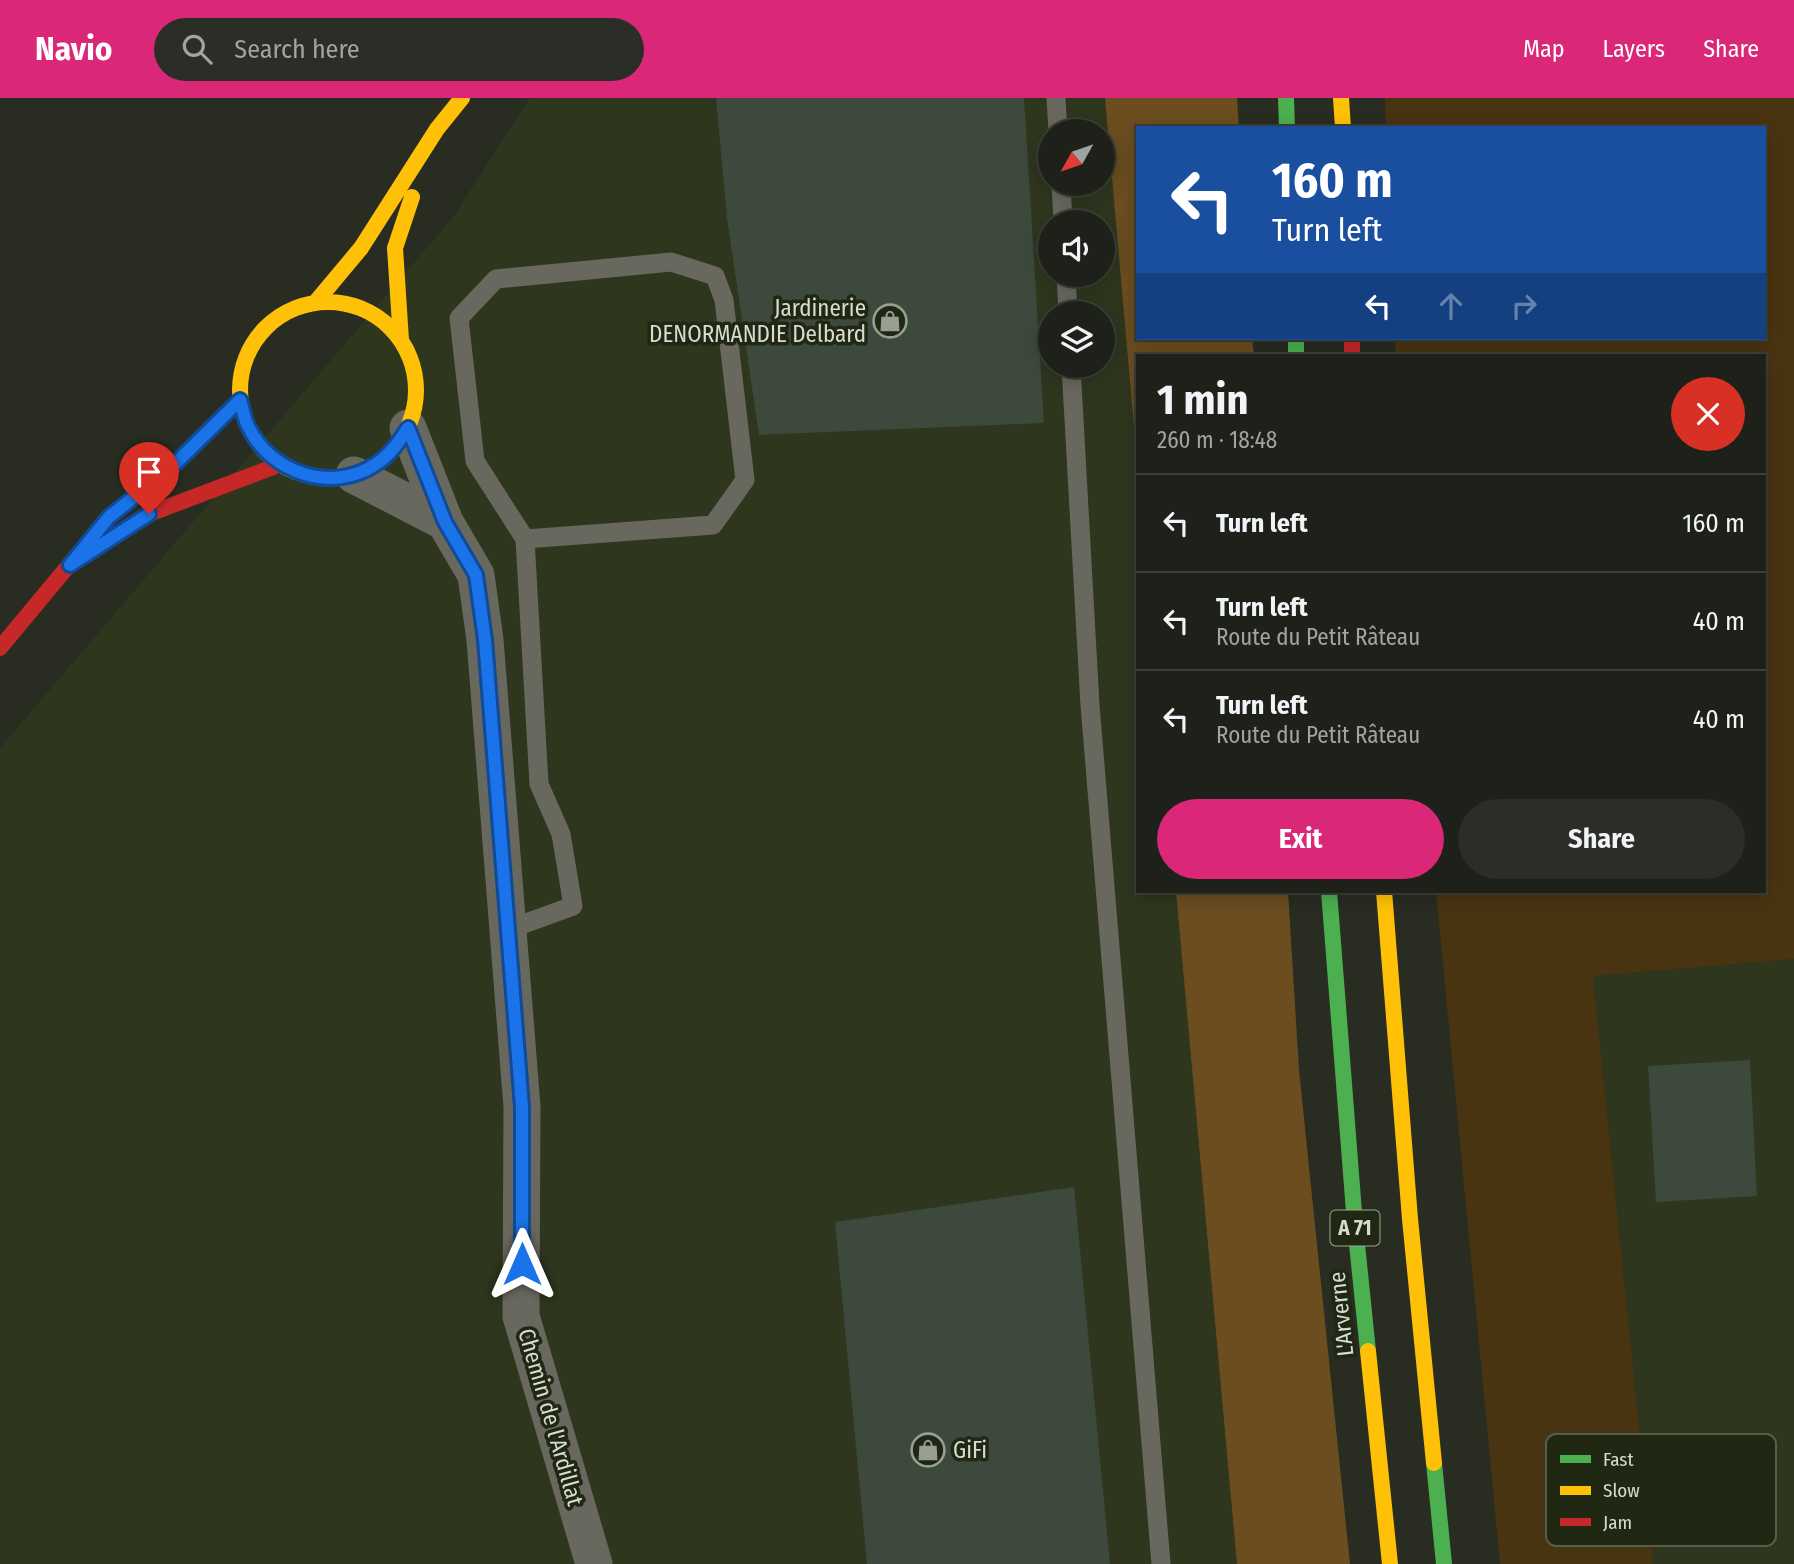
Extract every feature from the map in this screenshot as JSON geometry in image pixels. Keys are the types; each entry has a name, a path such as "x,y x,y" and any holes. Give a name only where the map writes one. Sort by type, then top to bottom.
{"main road":[{"path":"315,303 362,248 437,129 462,98"},
{"path":"1286,98 1287,126"},
{"path":"1341,98 1343,126"},
{"path":"401,340 384,322 363,310 340,303 315,303 289,311 267,326 251,348 242,373 240,400 247,425 261,447 281,464 303,475 328,478 354,475 376,465 394,449 408,428 416,399 413,368 401,340 394,248 437,129"},
{"path":"0,648 109,517 173,466 240,400"},
{"path":"70,565 149,514 281,464"},
{"name":"L'Arverne","path":"1329,893 1355,1225 1390,1564"},
{"name":"A 71","path":"1384,893 1410,1219 1444,1564"}],"street":[{"name":"Chemin de l'Ardillat","path":"408,428 445,522 476,575 485,640 522,1107 521,1316 594,1564"},
{"path":"354,475 445,522"}],"lane":[{"path":"1056,98 1057,119"},
{"path":"508,930 573,906 561,834 539,784 525,539 475,461 459,318 496,279 671,262 715,276 724,300 746,480 713,525 525,539"},
{"path":"1072,378 1090,705 1161,1564"}],"shaded area":[{"path":"530,98 1110,98 1112,119 1038,119 1038,196 1115,196 1115,146 1137,354 1136,893 1190,893 1257,1564 0,1564 0,748 453,217"},
{"path":"1105,98 1237,98 1239,126 1136,126 1136,340 1252,340 1254,354 1136,354 1136,450 1114,196 1115,119 1107,119"},
{"path":"1385,98 1794,98 1794,959 1593,976 1640,1434 1546,1434 1546,1546 1651,1546 1653,1564 1500,1564 1436,893 1766,893 1766,354 1396,354 1395,340 1766,340 1766,126 1386,126"},
{"path":"1176,893 1288,893 1299,1070 1350,1564 1237,1564"},
{"path":"1794,959 1794,1564 1653,1564 1651,1546 1776,1546 1776,1434 1640,1434 1593,976"}],"building":[{"name":"Jardinerie DENORMANDIE Delbard","path":"716,98 1024,98 1038,326 1038,378 1041,378 1044,423 759,435 727,218"},
{"path":"1750,1060 1757,1196 1656,1202 1648,1066"},
{"path":"1074,1187 1110,1564 867,1564 835,1222"}],"traffic: fast":[{"path":"1286,98 1287,126"},
{"path":"1296,340 1296,354"},
{"path":"1329,893 1355,1225 1368,1351"},
{"path":"1434,1463 1444,1564"}],"traffic: slow":[{"path":"315,303 361,248 437,129 462,98"},
{"path":"1341,98 1343,126"},
{"path":"401,340 395,248 412,197"},
{"path":"328,302 361,309 390,328 409,357 416,390 409,423 390,452 361,471 328,478 295,471 266,452 247,423 240,390 247,357 266,328 295,309 328,302"},
{"path":"1384,893 1410,1219 1434,1463"},
{"path":"1368,1351 1390,1564"}],"traffic: jam":[{"path":"1352,340 1352,354"},
{"path":"0,648 109,517 173,466 240,400"},
{"path":"116,536 149,514 281,464"}],"place":[{"name":"Jardinerie DENORMANDIE Delbard","path":"890,321"},
{"name":"GiFi","path":"928,1450"}],"route":[{"path":"149,514 70,565 109,517 173,466 240,400 247,425 261,447 281,464 303,475 328,478 354,475 376,465 394,449 408,428 445,522 476,575 485,640 522,1107 522,1264"}]}
